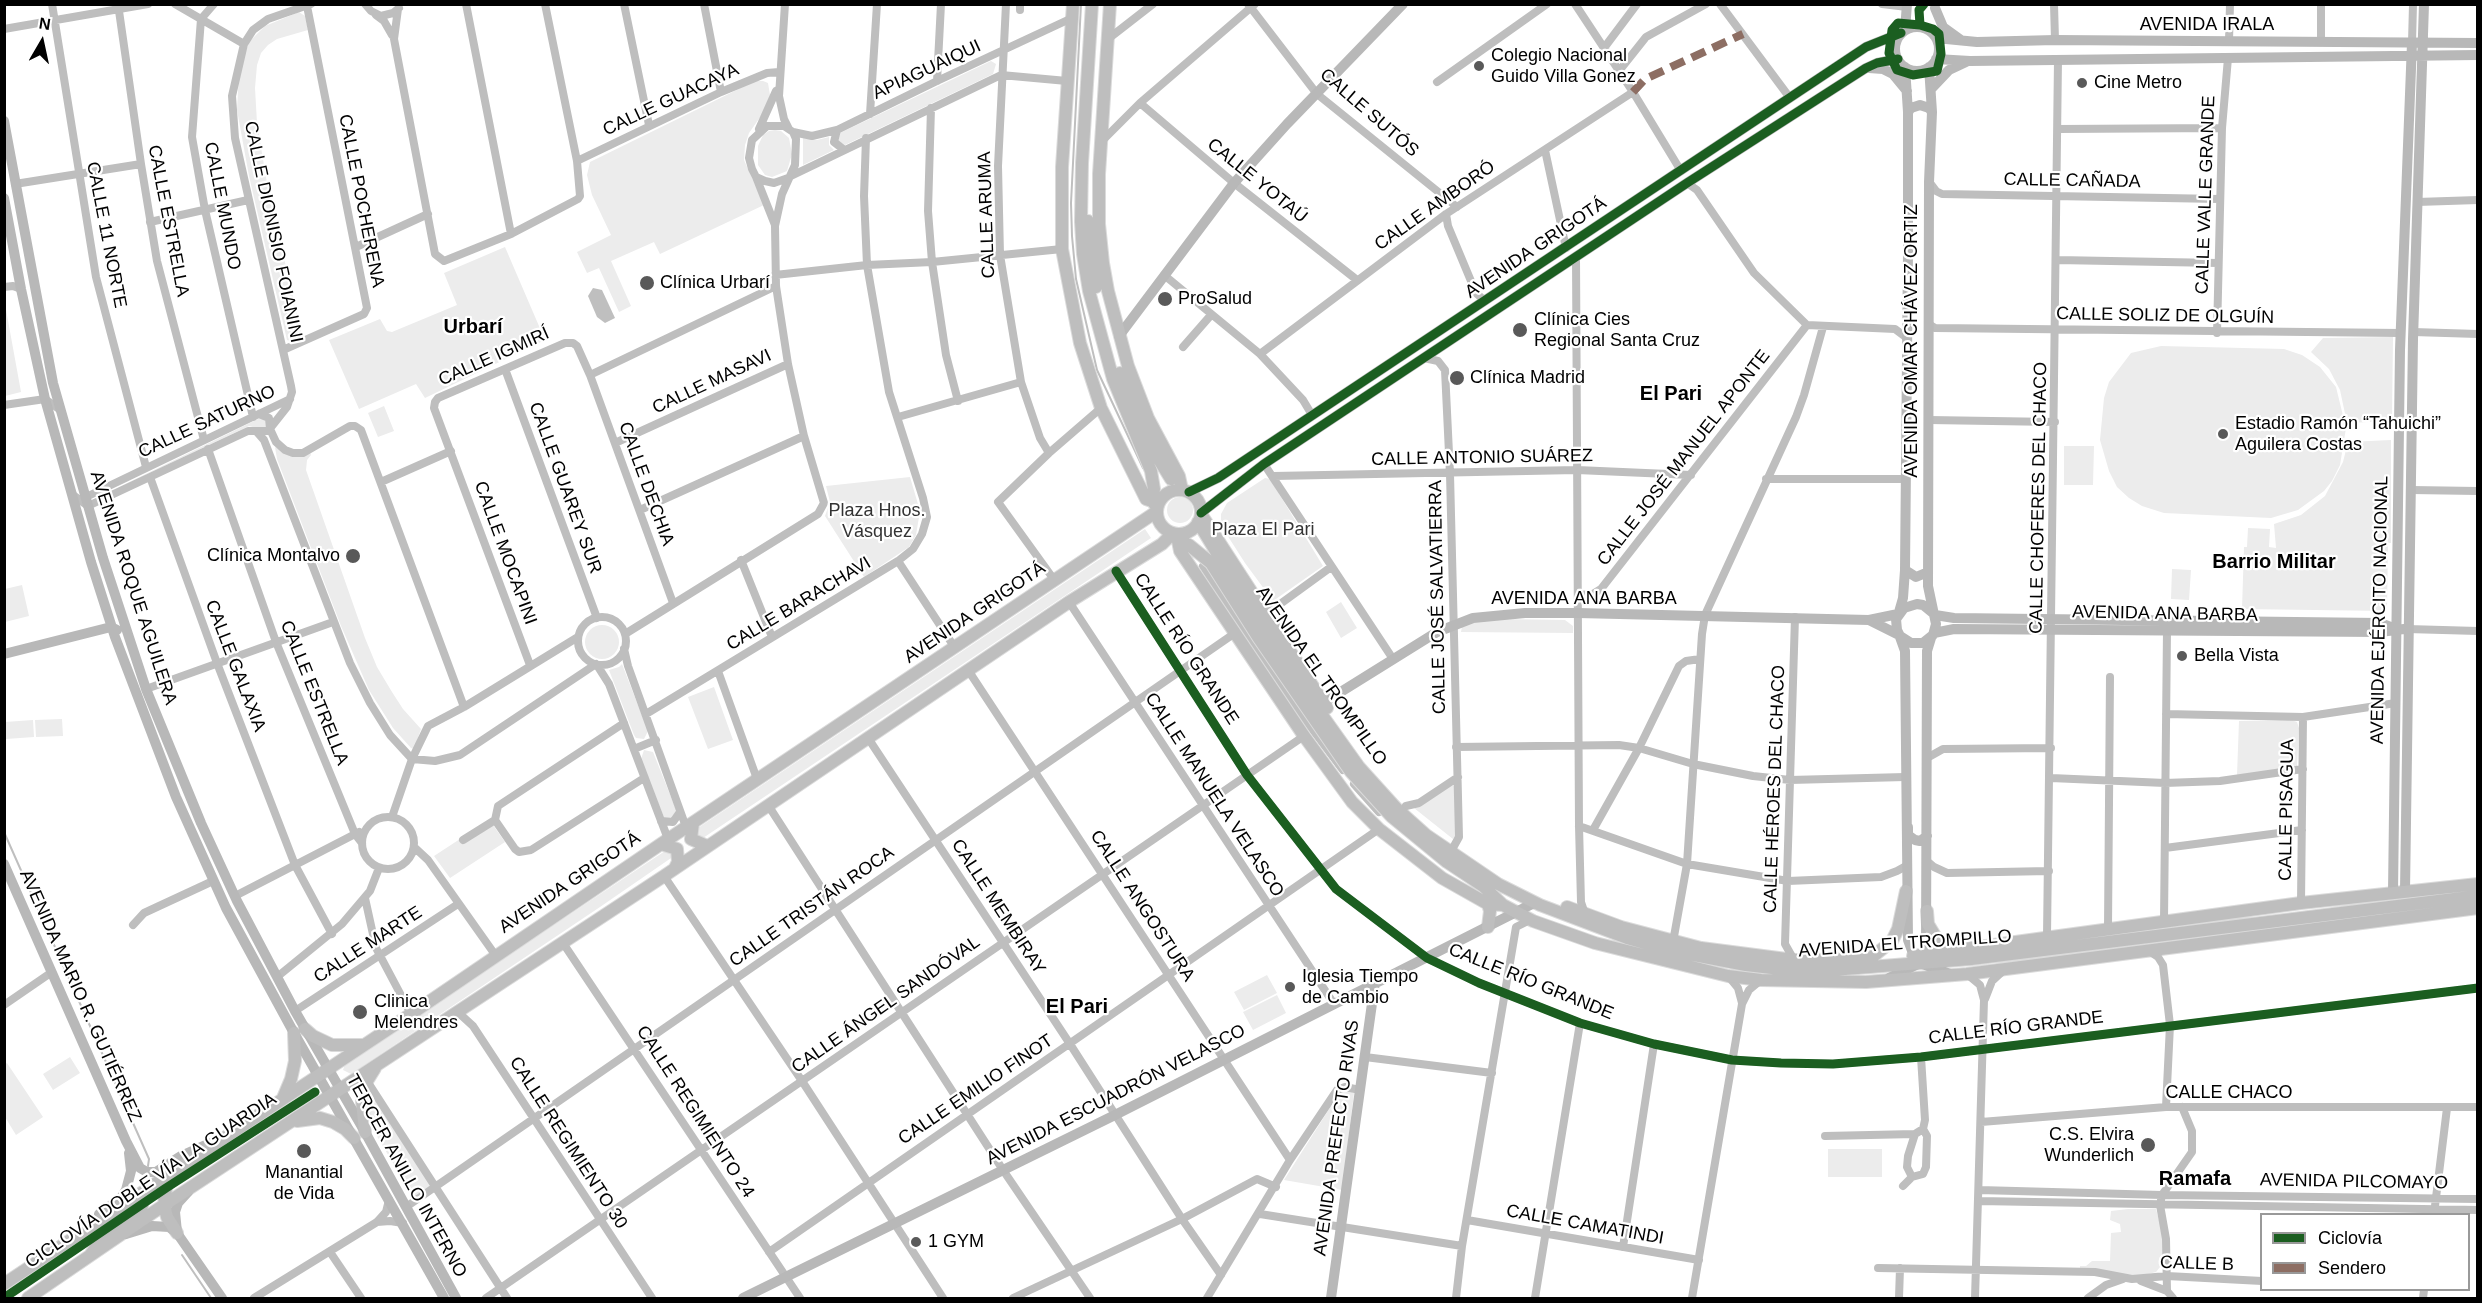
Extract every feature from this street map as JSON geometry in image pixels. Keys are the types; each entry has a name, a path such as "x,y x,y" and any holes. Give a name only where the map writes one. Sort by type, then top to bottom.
{"main road":[{"path":"1073,4 1062,167 1062,249 1080,343 1101,408 1146,499 1155,507"},
{"path":"1092,4 1082,164 1083,254 1089,291 1113,379 1151,471 1155,507 1161,525 1176,536"},
{"path":"28,1299 164,1205 664,876 701,844 768,805 1116,571 1176,536 1190,531 1200,516 1198,501 1171,478 1152,448 1121,376 1096,286 1088,220 1101,4"},
{"path":"1108,4 1099,224 1108,291 1119,336 1148,418 1179,476 1183,489"},
{"path":"1100,20 1108,4"},
{"path":"1119,336 1234,183 1402,4"},
{"name":"AVENIDA EJÉRCITO NACIONAL","path":"2399,891 2402,629 2398,490 2401,333 2405,195 2417,43 2424,4"},
{"path":"1907,6 1903,32 1895,45 1901,63 1918,71 1933,63 1939,49 1935,37 1935,6"},
{"path":"1935,6 1942,27 1964,41"},
{"path":"1903,32 1919,27 1935,37"},
{"name":"AVENIDA GRIGOTÁ","path":"1183,489 1218,478 1866,47 1903,32"},
{"name":"AVENIDA IRALA","path":"1935,37 1964,41 2478,43"},
{"name":"AVENIDA IRALA","path":"1933,63 2478,55"},
{"name":"AVENIDA EJÉRCITO NACIONAL","path":"2399,891 2396,703 2411,490 2417,202 2416,57"},
{"path":"1931,89 1949,70 1970,61"},
{"name":"AVENIDA GRIGOTÁ","path":"1200,516 1261,466 1687,183 1866,68 1877,63 1901,63"},
{"name":"AVENIDA OMAR CHÁVEZ ORTIZ","path":"1898,613 1903,598 1905,570 1904,479 1908,272 1908,112 1907,91 1901,63"},
{"name":"AVENIDA OMAR CHÁVEZ ORTIZ","path":"1933,63 1929,182 1928,572 1929,598 1934,615"},
{"path":"1866,68 1882,69 1893,74 1907,91"},
{"path":"1908,112 1920,105 1929,108 1932,112"},
{"name":"AVENIDA ROQUE AGUILERA","path":"4,121 53,383 85,502 130,646 201,823 235,896 295,1011 299,1031"},
{"path":"2405,195 2411,193 2417,202 2410,209 2405,207"},
{"name":"AVENIDA ROQUE AGUILERA","path":"4,198 45,399 111,627 139,705 213,881 323,1072"},
{"path":"1908,252 1918,258 1929,253"},
{"path":"1908,272 1918,266 1929,273"},
{"path":"2401,333 2407,327 2413,333"},
{"path":"1261,466 1296,438 1293,428"},
{"path":"2398,490 2404,485 2411,490"},
{"path":"1155,507 1165,495 1173,490 1183,489"},
{"name":"AVENIDA GRIGOTÁ","path":"4,1284 172,1174 664,841 1055,581 1155,507"},
{"name":"AVENIDA EL TROMPILLO","path":"1200,516 1263,608 1323,703 1365,762 1426,836 1498,884 1534,903 1627,938 1709,959 1789,970 1855,969 2047,936 2399,891 2478,884"},
{"name":"AVENIDA EL TROMPILLO","path":"1200,516 1265,632 1310,698 1359,767 1402,808 1454,846 1521,888 1585,914 1673,942 1740,954 1794,960 1971,959 2478,896"},
{"name":"AVENIDA EL TROMPILLO","path":"1176,536 1180,551 1336,783 1379,829 1442,878 1488,904 1503,905"},
{"name":"AVENIDA EL TROMPILLO","path":"1176,536 1211,563 1258,637 1351,772 1391,816 1447,862 1483,885 1503,905 1530,920 1595,943 1728,976 1761,980 1882,981 1960,975 2475,909"},
{"path":"1905,570 1916,577 1928,572"},
{"path":"111,627 114,620 114,595"},
{"path":"1956,951 1936,939 1929,924 1927,911 1927,651 1936,624 1934,615 1929,609 1910,604 1898,613 1896,624 1905,651 1908,940 1919,958 1936,971 1960,975"},
{"name":"AVENIDA ANA BARBA","path":"1323,703 1454,624 1463,620 1488,616 1578,613 1869,620 1898,613"},
{"name":"AVENIDA ANA BARBA","path":"1934,615 2052,624 2262,627 2380,632 2402,629"},
{"name":"AVENIDA ANA BARBA","path":"1869,620 1900,635"},
{"name":"AVENIDA ANA BARBA","path":"1933,634 1954,629 2052,624"},
{"path":"4,654 111,627 118,630 130,646"},
{"path":"1900,635 1911,643 1917,644 1923,643 1933,634"},
{"path":"1905,675 1910,670 1918,668 1927,675"},
{"path":"1303,671 1310,698"},
{"path":"139,705 158,735 165,736"},
{"path":"176,797 183,795 187,797 196,818 201,823"},
{"path":"1905,797 1908,835 1920,841 1927,836"},
{"path":"689,825 691,839 701,844"},
{"path":"675,868 689,825"},
{"path":"664,841 701,844"},
{"path":"664,841 677,849 678,855"},
{"path":"1397,844 1447,862"},
{"path":"1906,852 1915,847 1923,852 1924,881 1927,888"},
{"name":"AVENIDA MARIO R. GUTIÉRREZ","path":"4,864 140,1168 147,1172 156,1172 181,1156 228,1135"},
{"path":"209,870 227,893 235,896"},
{"path":"1498,884 1503,905 1502,920"},
{"path":"1855,969 1888,945 1895,934 1906,891"},
{"name":"AVENIDA ESCUADRÓN VELASCO","path":"743,1299 1534,903"},
{"path":"1488,904 1490,911 1488,927"},
{"path":"1882,981 1919,958 1927,911"},
{"path":"2134,926 2199,932"},
{"name":"AVENIDA PREFECTO RIVAS","path":"1331,1299 1375,982"},
{"path":"284,1098 291,1079 299,1031 332,1045 343,1047 364,1045"},
{"path":"293,1122 320,1118 360,1135 361,1112 367,1081 380,1063"},
{"name":"TERCER ANILLO INTERNO","path":"323,1072 406,1207 456,1299"},
{"name":"TERCER ANILLO INTERNO","path":"360,1135 389,1199 444,1299"},
{"name":"AVENIDA MARIO R. GUTIÉRREZ","path":"65,1244 121,1198 126,1190 131,1171 126,1141"},
{"path":"172,1174 165,1188 164,1205 167,1217 222,1299"},
{"path":"177,1233 175,1212 184,1195 191,1189"},
{"path":"90,1258 93,1249 103,1238 140,1211 142,1206 136,1197"},
{"path":"123,1235 161,1225 177,1233"},
{"path":"424,1261 431,1260 448,1285"}],"street":[{"name":"CALLE 11 NORTE","path":"52,4 96,277 146,467"},
{"path":"4,29 118,7 148,4"},
{"path":"176,4 244,44"},
{"path":"201,19 214,4"},
{"path":"466,4 511,234"},
{"path":"365,6 384,21 394,39 435,254 441,261 449,261 511,234 579,198 577,161 545,4"},
{"path":"624,4 649,125"},
{"path":"704,4 721,92"},
{"path":"625,634 818,514 822,509 824,499 804,436 788,364 775,275 775,226 789,177 794,171 796,156 796,139 781,107 778,84 785,4"},
{"path":"870,114 877,4"},
{"path":"937,81 941,4"},
{"name":"CALLE ARUMA","path":"1006,4 1002,51 998,181 1000,255 1021,382 1040,438 1049,453"},
{"path":"1108,39 1154,4"},
{"path":"1437,82 1547,4"},
{"path":"1575,4 1634,92 1681,171"},
{"path":"1604,48 1637,4"},
{"path":"1619,71 1646,37 1706,4"},
{"path":"1720,4 1790,98"},
{"path":"1882,4 1907,6"},
{"path":"2054,4 2055,40"},
{"path":"2229,41 2230,4"},
{"path":"2321,4 2321,42"},
{"name":"AVENIDA EJÉRCITO NACIONAL","path":"2413,4 2417,43"},
{"name":"CALLE DIONISIO FOIANINI","path":"291,399 291,386 248,200 232,115 235,79 244,44 253,30 268,19 309,5"},
{"name":"CALLE POCHERENA","path":"283,350 366,312 356,247 309,5"},
{"path":"375,14 388,15 400,6"},
{"path":"394,39 400,6"},
{"path":"1101,142 1140,103 1251,6"},
{"name":"CALLE SUTÓS","path":"1251,6 1317,94 1457,207"},
{"name":"CALLE ESTRELLA","path":"118,7 150,222 179,349 204,440"},
{"name":"APIAGUAIQUI","path":"791,131 812,136 837,130 1072,18"},
{"name":"CALLE MUNDO","path":"201,19 192,137 205,210 256,415"},
{"name":"CALLE VALLE GRANDE","path":"2217,333 2222,128 2228,58"},
{"name":"CALLE CHOFERES DEL CHACO","path":"2047,936 2051,778 2058,60"},
{"name":"CALLE GUACAYA","path":"577,161 721,92 767,73 779,72"},
{"name":"APIAGUAIQUI","path":"789,177 843,149 1001,75 1067,81"},
{"path":"775,226 749,158 750,147 765,118 778,84"},
{"name":"CALLE AMBORÓ","path":"1260,354 1446,214 1634,92"},
{"name":"CALLE YOTAÚ","path":"1140,103 1234,183 1357,280"},
{"path":"931,108 928,170 932,262 946,355 958,401"},
{"path":"756,134 767,126 776,125 791,131"},
{"path":"2058,129 2222,128"},
{"path":"837,130 834,142 843,149"},
{"name":"CALLE BARACHAVI","path":"646,714 898,561 914,549 922,534 927,517 882,359 867,265 864,196 866,138"},
{"path":"1545,150 1566,248"},
{"path":"15,184 141,164"},
{"path":"756,177 774,183 789,177"},
{"name":"CALLE CAÑADA","path":"1929,182 1936,191 1942,194 2220,199"},
{"path":"1687,183 1697,190 1754,273 1807,325 1896,329 1907,338"},
{"path":"150,222 248,200"},
{"path":"2417,202 2478,200"},
{"path":"356,247 428,214"},
{"path":"1446,214 1448,226 1476,293 1485,301"},
{"path":"775,275 1062,249"},
{"path":"1576,257 1579,826 1581,902 1585,914"},
{"path":"2057,260 2218,263"},
{"path":"1164,275 1260,354 1303,400 1312,415"},
{"path":"4,286 21,289"},
{"path":"590,375 776,286"},
{"path":"1183,347 1211,315"},
{"name":"CALLE JOSÉ MANUEL APONTE","path":"1578,595 1593,594 1601,589 1807,325"},
{"name":"CALLE SOLIZ DE OLGUÍN","path":"1930,326 1935,328 2217,333 2401,333"},
{"path":"1673,942 1687,864 1705,615 1804,395 1822,327"},
{"path":"2413,333 2478,333"},
{"name":"CALLE IGMIRÍ","path":"451,451 434,408 438,398 569,342 577,346 590,375"},
{"name":"CALLE JOSÉ SALVATIERRA","path":"1424,358 1438,361 1445,370 1458,777 1459,837 1454,846"},
{"name":"CALLE MASAVI","path":"615,443 788,364"},
{"name":"CALLE GUAREY SUR","path":"505,369 597,618"},
{"name":"CALLE DECHIA","path":"590,375 673,603"},
{"path":"898,417 1021,382"},
{"path":"45,399 51,392 53,383"},
{"path":"4,405 45,399 61,411"},
{"name":"CALLE SATURNO","path":"85,502 146,467 291,399"},
{"name":"CALLE SATURNO","path":"85,502 150,477 248,430 264,432 282,416 291,399"},
{"path":"1055,581 998,502 1049,453 1101,408"},
{"path":"256,415 269,418 268,451"},
{"path":"1929,420 2055,422"},
{"path":"270,429 276,442 285,450 293,453 303,453 350,426 361,430 464,707"},
{"path":"255,431 264,440 333,622 370,702 390,735 412,759 435,762 460,755 597,665 614,661 624,649"},
{"path":"640,510 804,436"},
{"path":"268,451 276,442"},
{"name":"CALLE ESTRELLA","path":"208,449 276,642 355,834 362,843"},
{"path":"381,482 451,451"},
{"name":"CALLE MOCAPINI","path":"451,451 530,665"},
{"path":"1261,466 1274,476 1331,567 1393,659"},
{"name":"CALLE ANTONIO SUÁREZ","path":"1274,476 1577,470 1691,475"},
{"name":"CALLE GALAXIA","path":"150,477 217,663 295,865 332,934"},
{"path":"1766,479 1904,479"},
{"path":"2411,490 2478,491"},
{"path":"71,491 85,502 79,519"},
{"path":"741,560 772,637"},
{"path":"898,561 955,648"},
{"path":"1263,608 1276,607 1331,567"},
{"name":"CALLE RÍO GRANDE","path":"1116,571 1247,776 1336,889 1427,958 1506,994 1580,1023 1654,1044 1732,1060 1833,1064 1922,1057 2478,988"},
{"name":"CALLE MANUELA VELASCO","path":"1069,602 1334,1004"},
{"name":"CALLE HÉROES DEL CHACO","path":"1794,960 1785,944 1795,617"},
{"path":"392,817 412,759 428,726 464,707 578,637 585,624 597,618 611,619 622,628 625,634 624,649 628,666 680,812 689,825"},
{"path":"146,689 333,622"},
{"path":"2164,921 2166,714 2173,627"},
{"name":"AVENIDA ANA BARBA","path":"2402,629 2478,631"},
{"name":"CALLE TRISTÁN ROCA","path":"406,1207 1235,633"},
{"path":"578,637 580,652 597,665 609,684 661,821 664,841"},
{"path":"1593,830 1639,748 1679,666 1686,661 1700,660"},
{"name":"CALLE ANGOSTURA","path":"968,670 1290,1160"},
{"path":"718,671 758,779"},
{"path":"2108,928 2110,677"},
{"path":"2166,714 2303,717 2396,703"},
{"name":"CALLE PISAGUA","path":"2301,903 2303,717"},
{"path":"624,723 498,806 495,820 519,852 531,850 645,778"},
{"name":"CALLE ÁNGEL SANDÓVAL","path":"486,1299 1304,736"},
{"name":"CALLE MEMBIRAY","path":"868,738 1004,942 1182,1220 1221,1275"},
{"path":"634,749 656,740"},
{"path":"1456,747 1619,745 1639,748 1693,764 1753,776 1790,780 1905,777"},
{"path":"1928,758 1943,749 2051,748"},
{"path":"2051,778 2165,783 2220,781 2303,769"},
{"path":"1402,808 1419,803 1458,777"},
{"path":"768,805 1090,1299"},
{"path":"661,821 673,822 680,812"},
{"path":"235,896 367,828 377,819 392,817 409,828 413,834 414,847 408,861 394,869 379,868 367,858 362,843 367,828"},
{"path":"463,840 495,820"},
{"path":"1579,826 1687,864 1788,881 1881,876 1906,866"},
{"name":"CALLE EMILIO FINOT","path":"769,1252 1379,829"},
{"path":"2165,848 2302,830"},
{"path":"414,847 428,860 495,956"},
{"path":"1927,861 1947,873 2049,871"},
{"path":"277,977 332,934 364,898 375,882 379,868"},
{"path":"664,876 869,1182 943,1299"},
{"path":"133,925 144,913 213,881"},
{"path":"364,898 379,956 411,1014"},
{"name":"CALLE MARTE","path":"295,1011 458,904"},
{"path":"1456,1299 1462,1246 1516,927 1530,920"},
{"name":"CALLE REGIMIENTO 24","path":"563,943 800,1299"},
{"path":"2163,965 2167,956 2179,946"},
{"path":"2145,950 2158,957 2163,965 2170,1025 2166,1107"},
{"path":"1984,1000 1992,981 2008,968"},
{"path":"4,1005 52,972"},
{"path":"1960,975 1980,985 1984,1000 1975,1299"},
{"path":"1728,976 1738,988 1742,1004"},
{"path":"1692,1299 1742,1004 1749,990 1761,980"},
{"name":"CALLE REGIMIENTO 30","path":"452,1015 461,1015 473,1026 652,1299"},
{"path":"1535,1299 1580,1023"},
{"path":"1623,1247 1654,1044"},
{"path":"1365,1057 1492,1073"},
{"path":"1912,1177 1907,1167 1911,1141 1923,1129 1925,1120 1922,1057"},
{"path":"367,1081 507,1299"},
{"path":"1207,1299 1260,1214 1290,1160 1337,1090 1345,1087 1360,1089"},
{"name":"CALLE CHACO","path":"1981,1122 2166,1107 2478,1107"},
{"path":"2167,1291 2166,1239 2160,1205 2162,1195 2192,1152 2192,1131 2182,1107"},
{"path":"2434,1212 2447,1108"},
{"path":"1903,1186 1912,1177 1923,1174 1926,1167 1927,1136 1923,1129"},
{"path":"1825,1136 1916,1134"},
{"path":"1012,1299 1182,1220 1257,1179 1276,1187"},
{"name":"AVENIDA PILCOMAYO","path":"1979,1190 2478,1199"},
{"path":"254,1299 377,1222 386,1212 389,1199"},
{"name":"AVENIDA PILCOMAYO","path":"1979,1201 2434,1212 2478,1210"},
{"path":"1260,1214 1462,1246"},
{"name":"CALLE CAMATINDI","path":"1467,1220 1699,1260"},
{"path":"377,1222 403,1223"},
{"path":"330,1252 361,1299"},
{"path":"1878,1268 2095,1272 2153,1284 2167,1291 2173,1299"},
{"path":"1899,1299 1900,1268"},
{"name":"CALLE B","path":"2132,1279 2167,1276 2260,1281"},
{"path":"2088,1299 2106,1285 2118,1280 2132,1279"}],"green space":[{"path":"299,12 305,16 308,30 277,39 268,45 261,53 257,65 255,88 257,123 268,189 303,340 296,343 287,340 249,176 237,110 239,72 249,42 265,26"},
{"path":"991,61 996,64 993,74 845,145 838,141 840,133"},
{"path":"755,81 768,83 770,95 763,113 749,133 744,160 764,205 660,254 654,242 611,261 631,306 619,312 599,268 587,273 577,252 611,235 592,195 587,175 590,162"},
{"path":"775,130 781,131 789,138 792,154 787,171 772,177 765,175 758,165 758,146 763,135"},
{"path":"829,137 829,145 834,150 803,165 803,138 817,140"},
{"path":"505,247 545,340 425,398 416,384 359,409 329,340 380,319 387,331 392,332 457,305 444,273"},
{"path":"5,304 21,392 4,396"},
{"path":"2393,337 2392,421 2347,423 2340,390 2329,369 2311,352 2323,338"},
{"name":"Estadio Ramón “Tahuichi” Aguilera Costas","path":"2161,346 2284,349 2302,355 2320,367 2336,387 2346,428 2340,465 2324,491 2298,510 2271,518 2164,513 2142,506 2129,498 2117,487 2109,471 2100,440 2104,398 2109,382 2131,353"},
{"path":"384,406 394,431 378,437 368,413"},
{"path":"260,418 267,421 267,428 249,426 99,497"},
{"path":"2391,440 2391,543 2388,543 2387,611 2242,609 2244,547 2247,547 2248,528 2270,529 2269,547 2276,548 2274,524 2301,515 2325,496 2343,462 2348,442"},
{"path":"2064,446 2094,446 2093,485 2064,485"},
{"path":"275,447 293,457 310,452 306,470 365,638 377,667 392,692 403,709 421,729 414,749 393,728 369,690 341,626 277,459"},
{"name":"Plaza Hnos. Vásquez","path":"910,477 920,511 916,535 909,547 864,577 825,516 830,502 826,486"},
{"name":"Plaza El Pari","path":"1265,478 1270,479 1323,566 1273,601 1245,563 1222,527 1221,521 1221,514 1227,503"},
{"path":"1180,497 1189,501 1193,510 1189,519 1180,523 1171,519 1167,510 1171,501"},
{"path":"1145,529 1151,538 703,838 698,839 695,830"},
{"path":"2172,569 2191,570 2189,600 2171,599"},
{"path":"22,585 29,616 5,622 5,589"},
{"path":"1341,602 1357,628 1341,638 1326,612"},
{"path":"1497,619 1565,620 1573,626 1573,633 1461,632 1462,626 1472,622"},
{"path":"602,625 614,630 619,642 614,654 602,659 590,654 585,642 590,630"},
{"path":"622,664 648,731 644,739 636,738 634,735 609,670"},
{"path":"714,687 733,740 708,749 688,697"},
{"path":"62,719 63,736 36,737 35,720"},
{"path":"33,720 34,737 6,739 5,722"},
{"path":"2291,720 2297,722 2299,728 2297,767 2237,775 2239,721"},
{"path":"644,750 653,752 677,812 674,818 665,820 641,759"},
{"path":"1452,785 1455,786 1456,836 1453,839 1414,808"},
{"path":"493,825 505,842 450,878 434,856 460,839"},
{"path":"668,849 674,856 600,907 351,1074 343,1070 345,1064"},
{"path":"1267,975 1277,993 1244,1010 1234,992"},
{"path":"1277,995 1286,1013 1253,1030 1243,1012"},
{"path":"70,1057 80,1073 53,1090 43,1074"},
{"path":"7,1063 43,1117 16,1135 5,1117 4,1065"},
{"path":"368,1087 432,1187 414,1198 369,1123 365,1109"},
{"path":"1346,1090 1354,1093 1342,1190 1284,1180 1340,1092"},
{"path":"1828,1149 1882,1149 1882,1177 1828,1177"},
{"path":"2156,1209 2163,1235 2163,1261 2156,1272 2140,1276 2080,1269 2080,1266 2086,1266 2092,1261 2110,1261 2111,1233 2121,1232 2120,1224 2110,1220 2111,1211"}],"shaded area":[{"path":"593,288 602,290 615,318 605,323 597,317 588,296"}],"waterway":[{"path":"1081,4 1071,203 1076,279 1097,370 1143,468"},
{"path":"1203,566 1278,683 1343,770"},
{"path":"1354,784 1379,812"},
{"path":"4,832 149,1159 148,1166"},
{"path":"182,1255 211,1298"}],"marked path":[{"path":"1633,92 1645,79 1743,34"}],"cycle path":[{"path":"1920,25 1933,29 1939,34 1941,54 1937,71 1913,75 1897,70 1889,53 1892,30 1898,23 1920,25 1919,10 1924,4"},
{"path":"1189,492 1218,478 1866,47 1901,33"},
{"path":"1201,513 1264,464 1687,183 1866,68 1877,63 1898,59"},
{"path":"1116,571 1247,775 1336,889 1427,958 1479,983 1580,1023 1654,1044 1732,1060 1833,1064 1921,1057 2478,988"},
{"name":"CICLOVÍA DOBLE VÍA LA GUARDIA","path":"4,1298 166,1188 315,1092"}],"place":[{"name":"Colegio Nacional Guido Villa Gonez","path":"1479,66"},
{"name":"Cine Metro","path":"2082,83"},
{"name":"Clínica Urbarí","path":"647,283"},
{"name":"ProSalud","path":"1165,299"},
{"name":"Clínica Cies Regional Santa Cruz","path":"1520,330"},
{"name":"Clínica Madrid","path":"1457,378"},
{"name":"Estadio Ramón “Tahuichi” Aguilera Costas","path":"2223,434"},
{"name":"Clínica Montalvo","path":"353,556"},
{"name":"Bella Vista","path":"2182,656"},
{"name":"Iglesia Tiempo de Cambio","path":"1290,987"},
{"name":"Clinica Melendres","path":"360,1012"},
{"name":"C.S. Elvira Wunderlich","path":"2148,1145"},
{"name":"Manantial de Vida","path":"304,1151"},
{"name":"1 GYM","path":"916,1242"}],"district":[{"name":"Urbarí","path":"473,327"},
{"name":"El Pari","path":"1671,394"},
{"name":"Barrio Militar","path":"2274,562"},
{"name":"El Pari","path":"1077,1007"},
{"name":"Ramafa","path":"2195,1179"}]}
